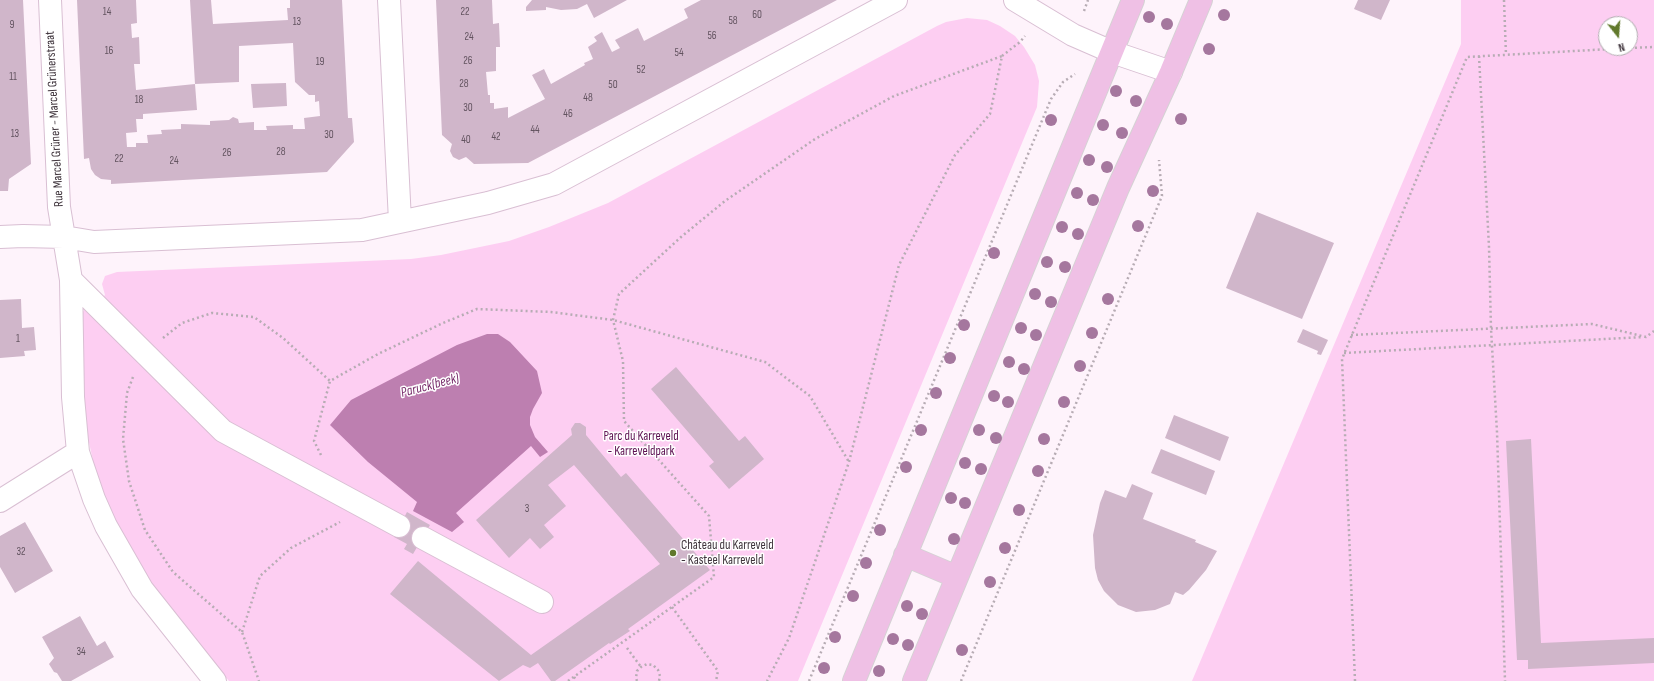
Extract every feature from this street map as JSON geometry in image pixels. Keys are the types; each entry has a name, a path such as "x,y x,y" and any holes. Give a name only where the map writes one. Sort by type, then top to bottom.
{"main road":[{"path":"854,681 1133,0"},
{"path":"914,681 1118,188 1171,72 1201,0"},
{"path":"905,555 957,577"}],"street":[{"name":"Rue Marcel Grüner - Marcel Grünerstraat","path":"50,0 59,207 71,280 73,397 78,452 94,499 106,526 142,589 215,681"},
{"path":"389,0 400,220"},
{"path":"0,237 64,237 94,242 362,230 400,220 488,203 554,184 896,0"},
{"path":"1015,0 1073,35 1112,52 1171,72"},
{"path":"71,280 223,432 399,526"},
{"path":"0,501 78,452"},
{"path":"423,538 542,602"}],"path":[{"path":"1084,11 1088,0"},
{"path":"1504,0 1506,54"},
{"path":"568,681 714,577 709,516 624,421 623,361 613,320 619,294 681,237 725,201 815,139 894,96 1002,56 1020,42 1028,33"},
{"path":"1638,48 1654,47"},
{"path":"1355,681 1342,359 1344,353 1467,57 1598,50"},
{"path":"809,681 1052,99 1063,82 1112,52"},
{"path":"766,681 789,638 849,462 899,265 955,154 990,114 1002,56"},
{"path":"1479,56 1497,432 1505,681"},
{"path":"961,681 1162,196"},
{"path":"324,461 314,441 330,381 378,354 443,323 477,309 551,312 613,320 765,362 810,396 849,462"},
{"path":"259,681 242,632 173,572 145,530 129,481 122,439 127,393 143,352 182,323 212,313 254,317 283,338 330,381"},
{"path":"1351,335 1592,324 1646,337"},
{"path":"1344,353 1646,337 1654,332"},
{"path":"242,632 260,576 291,548 346,518 373,513"},
{"path":"672,607 718,672 716,681"},
{"path":"627,648 641,666"},
{"path":"637,681 637,671 641,666 647,664 653,665 658,670 660,676 659,681"},
{"path":"574,677 577,681"}],"green space":[{"path":"1461,0 1654,0 1654,681 1192,681 1461,44"},
{"name":"Parc du Karreveld - Karreveldpark","path":"967,18 987,20 1000,26 1015,36 1024,47 1035,65 1039,81 1037,107 798,681 229,681 183,627 151,585 115,523 103,495 88,438 82,395 82,313 85,309 90,311 105,295 102,284 105,276 117,272 411,259 441,255 509,241 549,227 608,203 937,26 946,22"}],"water":[{"name":"Paruck(beek)","path":"487,334 498,334 510,342 537,371 542,393 530,417 530,425 535,437 548,452 540,457 531,446 456,513 464,522 452,532 413,511 417,502 368,462 330,425 351,400 457,345"}],"building":[{"path":"0,0 23,0 31,164 9,179 8,191 0,191"},
{"path":"77,0 136,0 137,23 131,24 132,38 139,37 140,64 134,64 136,90 195,84 190,0 211,0 213,24 288,20 287,8 290,8 290,0 342,0 348,118 352,118 354,142 327,172 111,184 111,180 101,179 95,175 91,169 89,158 84,159","holes":["293,43 295,82 309,95 315,95 315,102 319,101 320,116 304,118 305,129 293,129 293,125 266,126 267,130 254,130 254,122 239,123 238,119 233,117 229,120 210,121 210,125 181,124 181,129 161,130 162,134 147,135 148,143 136,143 136,147 127,147 126,133 137,132 136,119 143,119 143,114 197,110 195,84 239,82 239,46"]},
{"path":"436,0 492,0 493,24 499,23 500,47 496,47 496,71 486,72 488,95 490,95 490,103 494,103 494,109 508,107 508,118 545,99 532,75 544,69 551,84 585,65 584,63 593,59 588,47 597,41 594,37 602,32 612,52 620,48 615,40 638,28 644,41 688,18 684,9 701,0 837,0 528,163 474,164 466,157 459,160 453,157 450,151 452,144 442,135"},
{"path":"532,0 627,0 594,18 587,4 577,9 561,10 546,7 546,10 526,11 526,7"},
{"path":"1358,0 1390,0 1381,20 1354,9"},
{"path":"286,83 287,106 253,108 251,84"},
{"path":"1257,212 1334,243 1302,319 1226,288"},
{"path":"21,299 22,328 34,327 36,350 24,351 25,356 0,358 0,300"},
{"path":"1303,329 1328,340 1321,355 1317,354 1318,351 1297,342"},
{"path":"676,367 739,441 745,436 764,459 729,489 709,466 714,462 651,389"},
{"path":"1174,415 1229,437 1220,461 1165,438"},
{"name":"Château du Karreveld - Kasteel Karreveld","path":"575,423 580,423 586,427 586,435 621,477 626,473 710,570 628,629 630,631 610,644 609,643 555,681 551,681 538,663 530,668 523,665 499,681 390,594 418,561 531,655 660,564 574,465 548,485 566,506 544,525 554,537 540,549 530,538 509,558 476,520 572,435 571,429"},
{"path":"1531,439 1541,643 1654,638 1654,663 1528,669 1528,660 1517,660 1506,441"},
{"path":"1161,449 1215,471 1206,495 1151,473"},
{"path":"1132,484 1153,493 1143,519 1196,540 1195,542 1217,551 1206,570 1189,590 1183,595 1175,592 1170,604 1155,610 1136,612 1118,605 1104,591 1098,580 1095,568 1093,535 1100,503 1105,490 1126,498"},
{"path":"407,512 430,525 413,554 404,549 407,544 394,537"},
{"path":"25,522 53,571 15,593 0,567 0,536"},
{"path":"80,616 97,646 105,641 114,657 71,681 62,681 49,664 54,658 42,637"}],"place":[{"name":"Château du Karreveld - Kasteel Karreveld","path":"673,553"}]}
